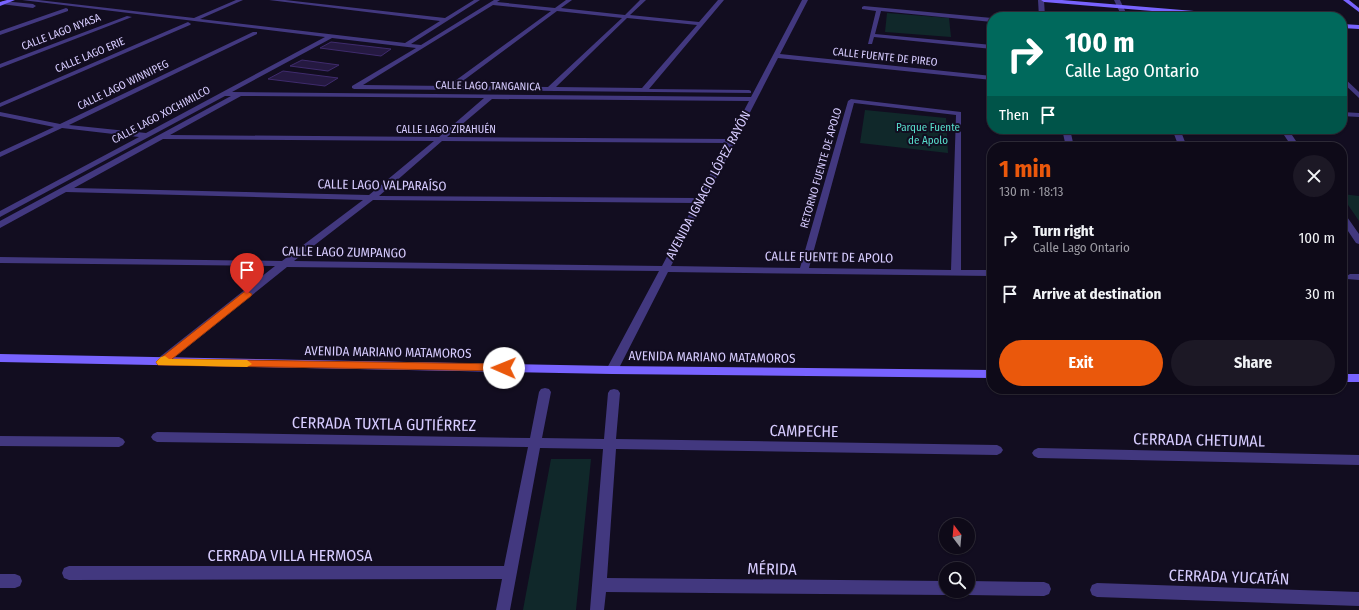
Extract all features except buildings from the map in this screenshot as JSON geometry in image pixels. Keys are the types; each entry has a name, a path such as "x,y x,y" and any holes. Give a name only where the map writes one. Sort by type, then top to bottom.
{"street":[{"path":"2,3 12,0"},
{"path":"25,0 422,47"},
{"path":"194,20 240,0"},
{"path":"272,0 446,20"},
{"path":"406,45 477,0"},
{"path":"451,88 569,0"},
{"path":"550,89 643,0"},
{"path":"644,90 721,0"},
{"name":"AVENIDA IGNACIO LÓPEZ RAYÓN","path":"612,370 805,0"},
{"path":"1041,0 1042,12"},
{"path":"1044,0 1187,12"},
{"path":"1117,0 1123,12"},
{"path":"1346,0 1359,10"},
{"path":"341,95 422,47 495,1 557,10 701,24"},
{"path":"2,3 322,41"},
{"path":"864,8 987,20"},
{"path":"0,33 66,10"},
{"path":"870,43 879,10"},
{"name":"CALLE LAGO NYASA","path":"0,66 128,17"},
{"name":"CALLE LAGO ERIE","path":"0,105 188,24"},
{"path":"1347,26 1359,27"},
{"name":"CALLE LAGO WINNIPEG","path":"0,155 255,33"},
{"path":"872,35 987,46"},
{"name":"CALLE LAGO XOCHIMILCO","path":"0,214 332,36"},
{"name":"CALLE FUENTE DE PIREO","path":"776,56 987,77"},
{"path":"1347,83 1359,96"},
{"name":"CALLE LAGO TANGANICA","path":"354,87 644,90 754,96"},
{"path":"568,97 574,89"},
{"name":"CALLE LAGO TANGANICA","path":"224,94 568,97 754,96"},
{"name":"CALLE LAGO XOCHIMILCO","path":"0,225 238,95"},
{"path":"161,362 284,264 371,198 491,96"},
{"name":"RETORNO FUENTE DE APOLO","path":"804,269 851,101 959,113 956,272"},
{"path":"0,114 62,126 145,135"},
{"path":"1347,114 1359,115"},
{"name":"CALLE LAGO ZIRAHUÉN","path":"162,137 730,142"},
{"name":"CALLE LAGO VALPARAÍSO","path":"65,190 371,198 699,201"},
{"path":"1347,224 1359,242"},
{"name":"CALLE LAGO ZUMPANGO","path":"0,260 665,268"},
{"name":"CALLE FUENTE DE APOLO","path":"665,268 987,273"},
{"name":"AVENIDA MARIANO MATAMOROS","path":"0,358 612,370 987,374"},
{"path":"1347,378 1359,378"},
{"path":"503,610 546,392"},
{"path":"597,610 614,393"},
{"name":"CERRADA TUXTLA GUTIÉRREZ","path":"157,437 610,445"},
{"path":"0,441 120,442"},
{"name":"CAMPECHE","path":"610,445 997,450"},
{"name":"CERRADA CHETUMAL","path":"1038,453 1359,460"},
{"name":"CERRADA VILLA HERMOSA","path":"69,573 510,572"},
{"path":"0,581 15,581"},
{"name":"MÉRIDA","path":"599,585 939,588"},
{"path":"975,588 1044,589"},
{"name":"CERRADA YUCATÁN","path":"1097,590 1359,599"}],"green space":[{"path":"887,13 949,18 951,37 885,32"},
{"name":"Parque Fuente de Apolo","path":"865,110 946,118 948,153 860,143"},
{"path":"1347,195 1359,196 1359,221 1347,203"},
{"path":"551,459 591,459 576,610 523,610"}],"slow traffic":[{"path":"165,359 161,362 247,364"}],"route":[{"path":"247,294 161,362 504,368"}]}
